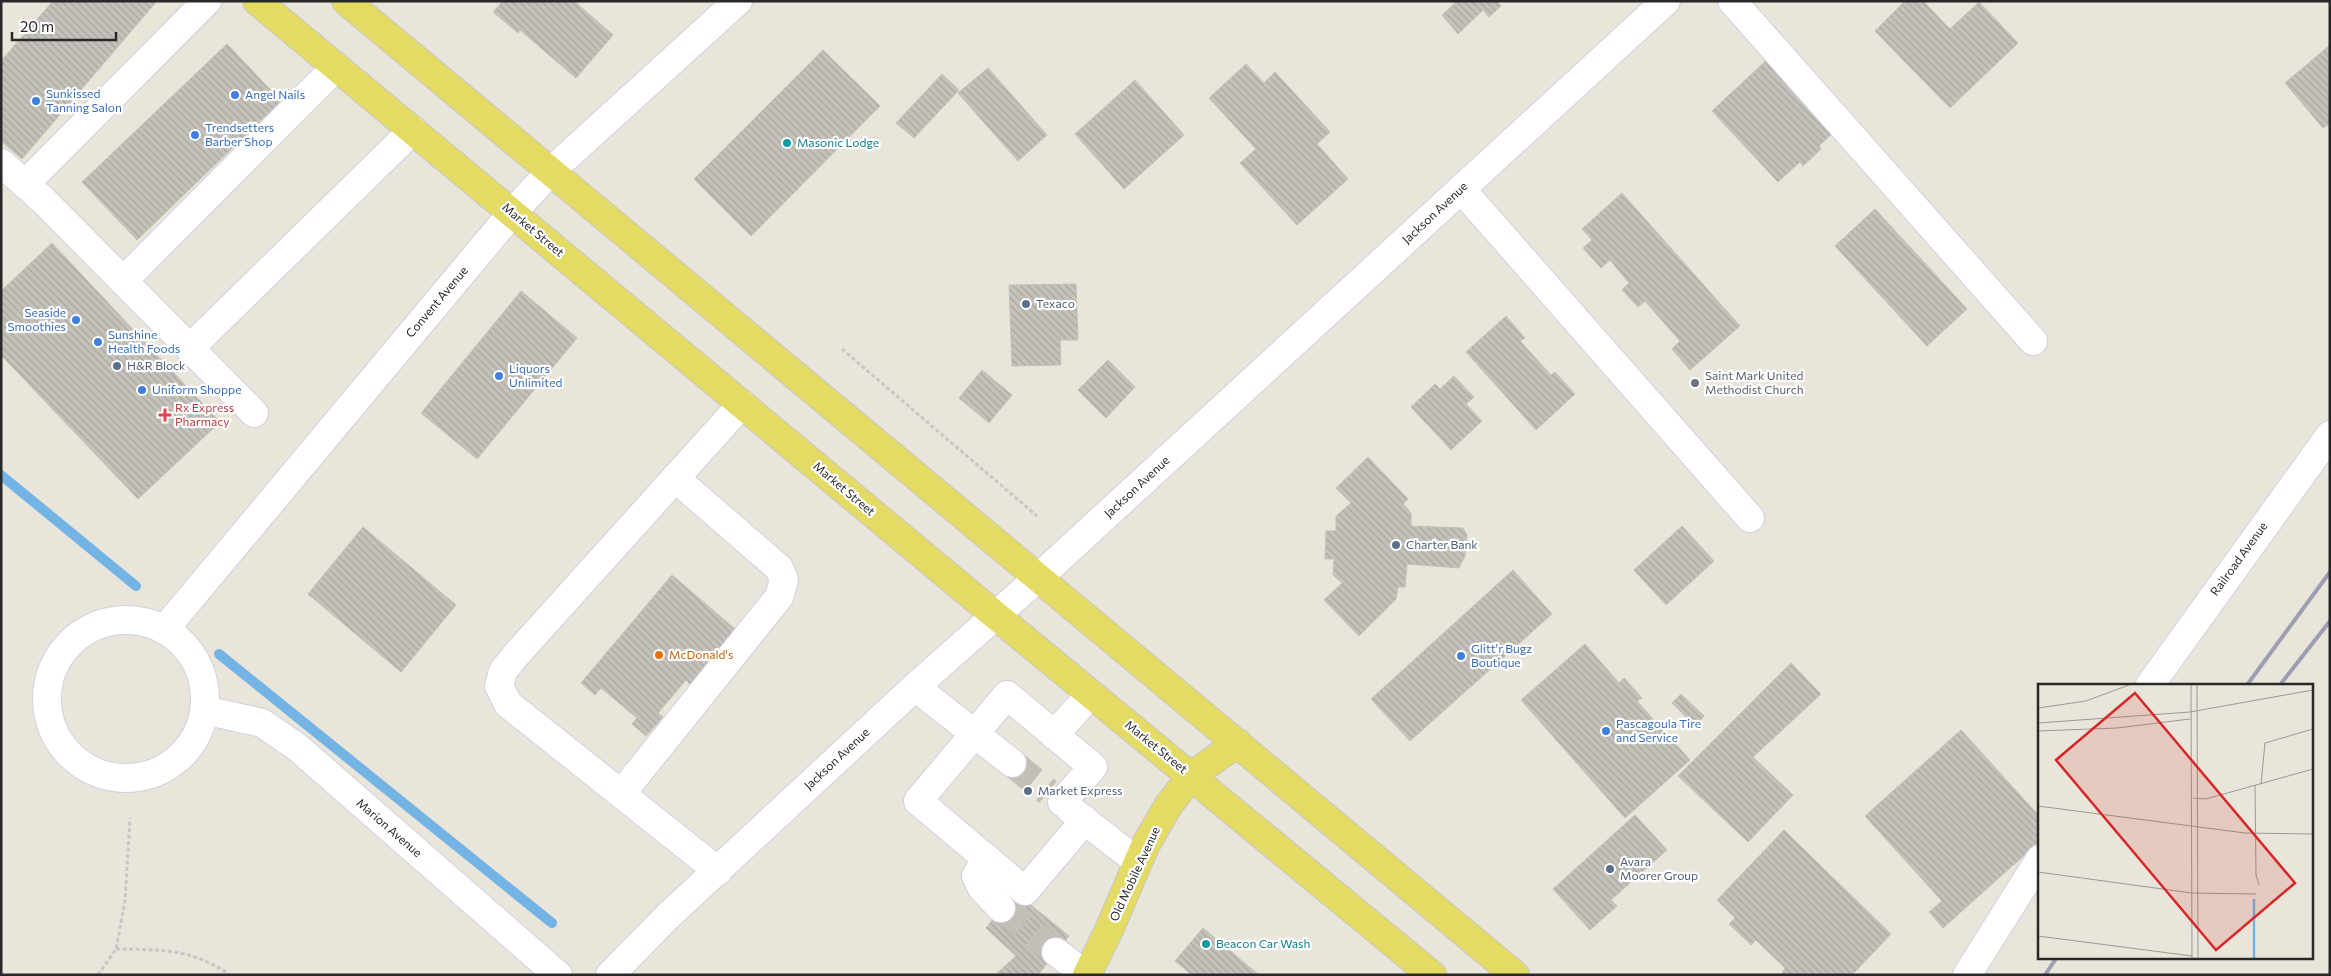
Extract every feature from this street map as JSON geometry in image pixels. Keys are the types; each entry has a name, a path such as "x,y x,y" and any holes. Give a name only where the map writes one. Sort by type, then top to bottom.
{"main road":[{"name":"Market Street","path":"257,1 995,615 1432,975"},
{"path":"346,1 1515,975"},
{"name":"Old Mobile Avenue","path":"1086,975 1138,862 1168,806 1191,776 1238,743"}],"street":[{"path":"25,184 206,1"},
{"name":"Convent Avenue","path":"164,630 512,213 551,171 738,1"},
{"name":"Jackson Avenue","path":"610,975 668,916 915,687 1039,577 1666,1"},
{"path":"1732,1 2033,341"},
{"path":"123,281 336,66"},
{"path":"190,348 413,130"},
{"path":"1,164 25,184 254,413"},
{"path":"1462,189 1750,518"},
{"path":"718,871 508,704 499,686 503,671 516,655 742,404"},
{"name":"Railroad Avenue","path":"2151,684 2330,435"},
{"path":"621,794 779,597 784,580 779,568 676,478"},
{"path":"112,621 139,621 164,630 183,644 196,663 204,686 204,710 196,735 180,756 158,771 132,779 105,776 81,765 61,747 50,723 46,696 52,670 66,647 87,630 112,621"},
{"path":"915,687 1012,763"},
{"path":"1054,735 1091,694"},
{"path":"1085,820 1025,891 918,801 1007,695 1093,768 1055,797 1085,820 1138,862"},
{"name":"Marion Avenue","path":"204,710 262,722 296,747 558,975"},
{"path":"986,858 976,876 982,888 1001,908"},
{"path":"1967,975 2038,862"},
{"path":"1056,952 1086,975"}],"path":[{"path":"842,349 1037,516"},
{"path":"98,975 116,949 125,901 130,818"},
{"path":"116,949 171,951 202,958 230,975"}],"building":[{"name":"Sunkissed Tanning Salon","path":"53,1 157,1 22,159 1,141 1,61"},
{"path":"503,1 574,1 613,35 576,78 520,30 518,33 493,12"},
{"path":"1453,1 1497,1 1501,6 1489,17 1483,10 1458,34 1442,15 1455,3"},
{"path":"1905,1 1923,1 1950,29 1979,2 2018,43 1950,108 1875,31"},
{"path":"227,44 281,101 137,240 82,182"},
{"path":"2330,45 2330,123 2323,128 2285,83"},
{"name":"Masonic Lodge","path":"823,50 880,106 751,236 694,179"},
{"path":"1772,55 1839,127 1819,146 1821,149 1803,166 1800,162 1778,182 1712,111"},
{"path":"1246,64 1264,83 1275,72 1330,132 1317,144 1348,179 1297,225 1240,163 1256,149 1209,98"},
{"path":"988,68 1047,135 1018,161 958,93"},
{"path":"942,74 959,90 914,138 896,123"},
{"path":"1135,80 1184,135 1124,189 1075,134"},
{"path":"1622,193 1740,326 1690,370 1672,349 1680,341 1645,301 1638,307 1622,290 1629,283 1610,260 1601,268 1583,248 1592,240 1582,229"},
{"path":"1875,209 1967,309 1927,346 1835,246"},
{"path":"52,243 220,422 138,499 1,355 1,291"},
{"path":"1076,284 1078,340 1060,340 1061,365 1012,366 1009,285"},
{"name":"Liquors Unlimited","path":"521,291 577,338 477,459 421,413"},
{"path":"1506,316 1525,338 1520,341 1551,375 1555,372 1575,394 1536,430 1466,352"},
{"path":"1108,360 1135,387 1106,418 1078,390"},
{"path":"982,370 1012,395 989,423 959,398"},
{"path":"1454,376 1474,397 1466,404 1482,421 1451,450 1411,407 1435,384 1440,389"},
{"name":"Charter Bank","path":"1368,457 1408,499 1403,504 1411,513 1411,526 1463,528 1467,535 1465,556 1459,568 1407,564 1405,587 1398,587 1396,599 1359,636 1324,600 1342,583 1333,575 1334,559 1325,559 1326,531 1336,531 1336,516 1351,503 1336,488"},
{"path":"1682,526 1714,561 1666,605 1634,570"},
{"path":"363,527 456,605 401,672 308,594"},
{"name":"Glitt'r Bugz Boutique","path":"1513,570 1552,614 1410,741 1371,699"},
{"name":"McDonald's","path":"672,575 735,629 690,684 686,680 658,713 663,717 646,736 632,724 637,718 601,688 595,695 581,683"},
{"name":"Pascagoula Tire and Service","path":"1585,644 1619,683 1624,678 1642,698 1637,701 1690,760 1625,818 1521,700"},
{"path":"1791,663 1821,694 1753,757 1793,795 1748,842 1678,776"},
{"path":"1681,694 1704,716 1695,726 1672,703"},
{"path":"1961,730 2038,815 2038,843 1943,928 1929,912 1942,901 1865,816"},
{"name":"Avara Moorer Group","path":"1635,815 1667,850 1611,900 1617,906 1590,930 1553,889"},
{"path":"1784,830 1891,934 1852,975 1781,975 1785,968 1756,940 1751,945 1729,924 1735,918 1717,900"},
{"path":"1015,892 1069,936 1038,975 995,975 1016,956 986,928"},
{"name":"Beacon Car Wash","path":"1203,928 1259,975 1192,975 1175,961"}],"waterway":[{"path":"1,475 136,586"},
{"path":"219,654 552,923"}],"tunnel":[{"path":"1012,763 1048,792"},
{"path":"1001,908 1056,952"}],"railway":[{"path":"2248,684 2330,572"},
{"path":"2281,684 2330,621"},
{"path":"2045,975 2056,958"}],"place":[{"name":"Angel Nails","path":"235,95"},
{"name":"Sunkissed Tanning Salon","path":"36,101"},
{"name":"Trendsetters Barber Shop","path":"195,135"},
{"name":"Masonic Lodge","path":"787,143"},
{"name":"Texaco","path":"1026,304"},
{"name":"Seaside Smoothies","path":"76,320"},
{"name":"Sunshine Health Foods","path":"98,342"},
{"name":"H&R Block","path":"117,366"},
{"name":"Liquors Unlimited","path":"499,376"},
{"name":"Saint Mark United Methodist Church","path":"1695,383"},
{"name":"Uniform Shoppe","path":"142,390"},
{"name":"Rx Express Pharmacy","path":"165,415"},
{"name":"Charter Bank","path":"1396,545"},
{"name":"McDonald's","path":"659,655"},
{"name":"Glitt'r Bugz Boutique","path":"1461,656"},
{"name":"Pascagoula Tire and Service","path":"1606,731"},
{"name":"Market Express","path":"1028,791"},
{"name":"Avara Moorer Group","path":"1610,869"},
{"name":"Beacon Car Wash","path":"1206,944"}]}
